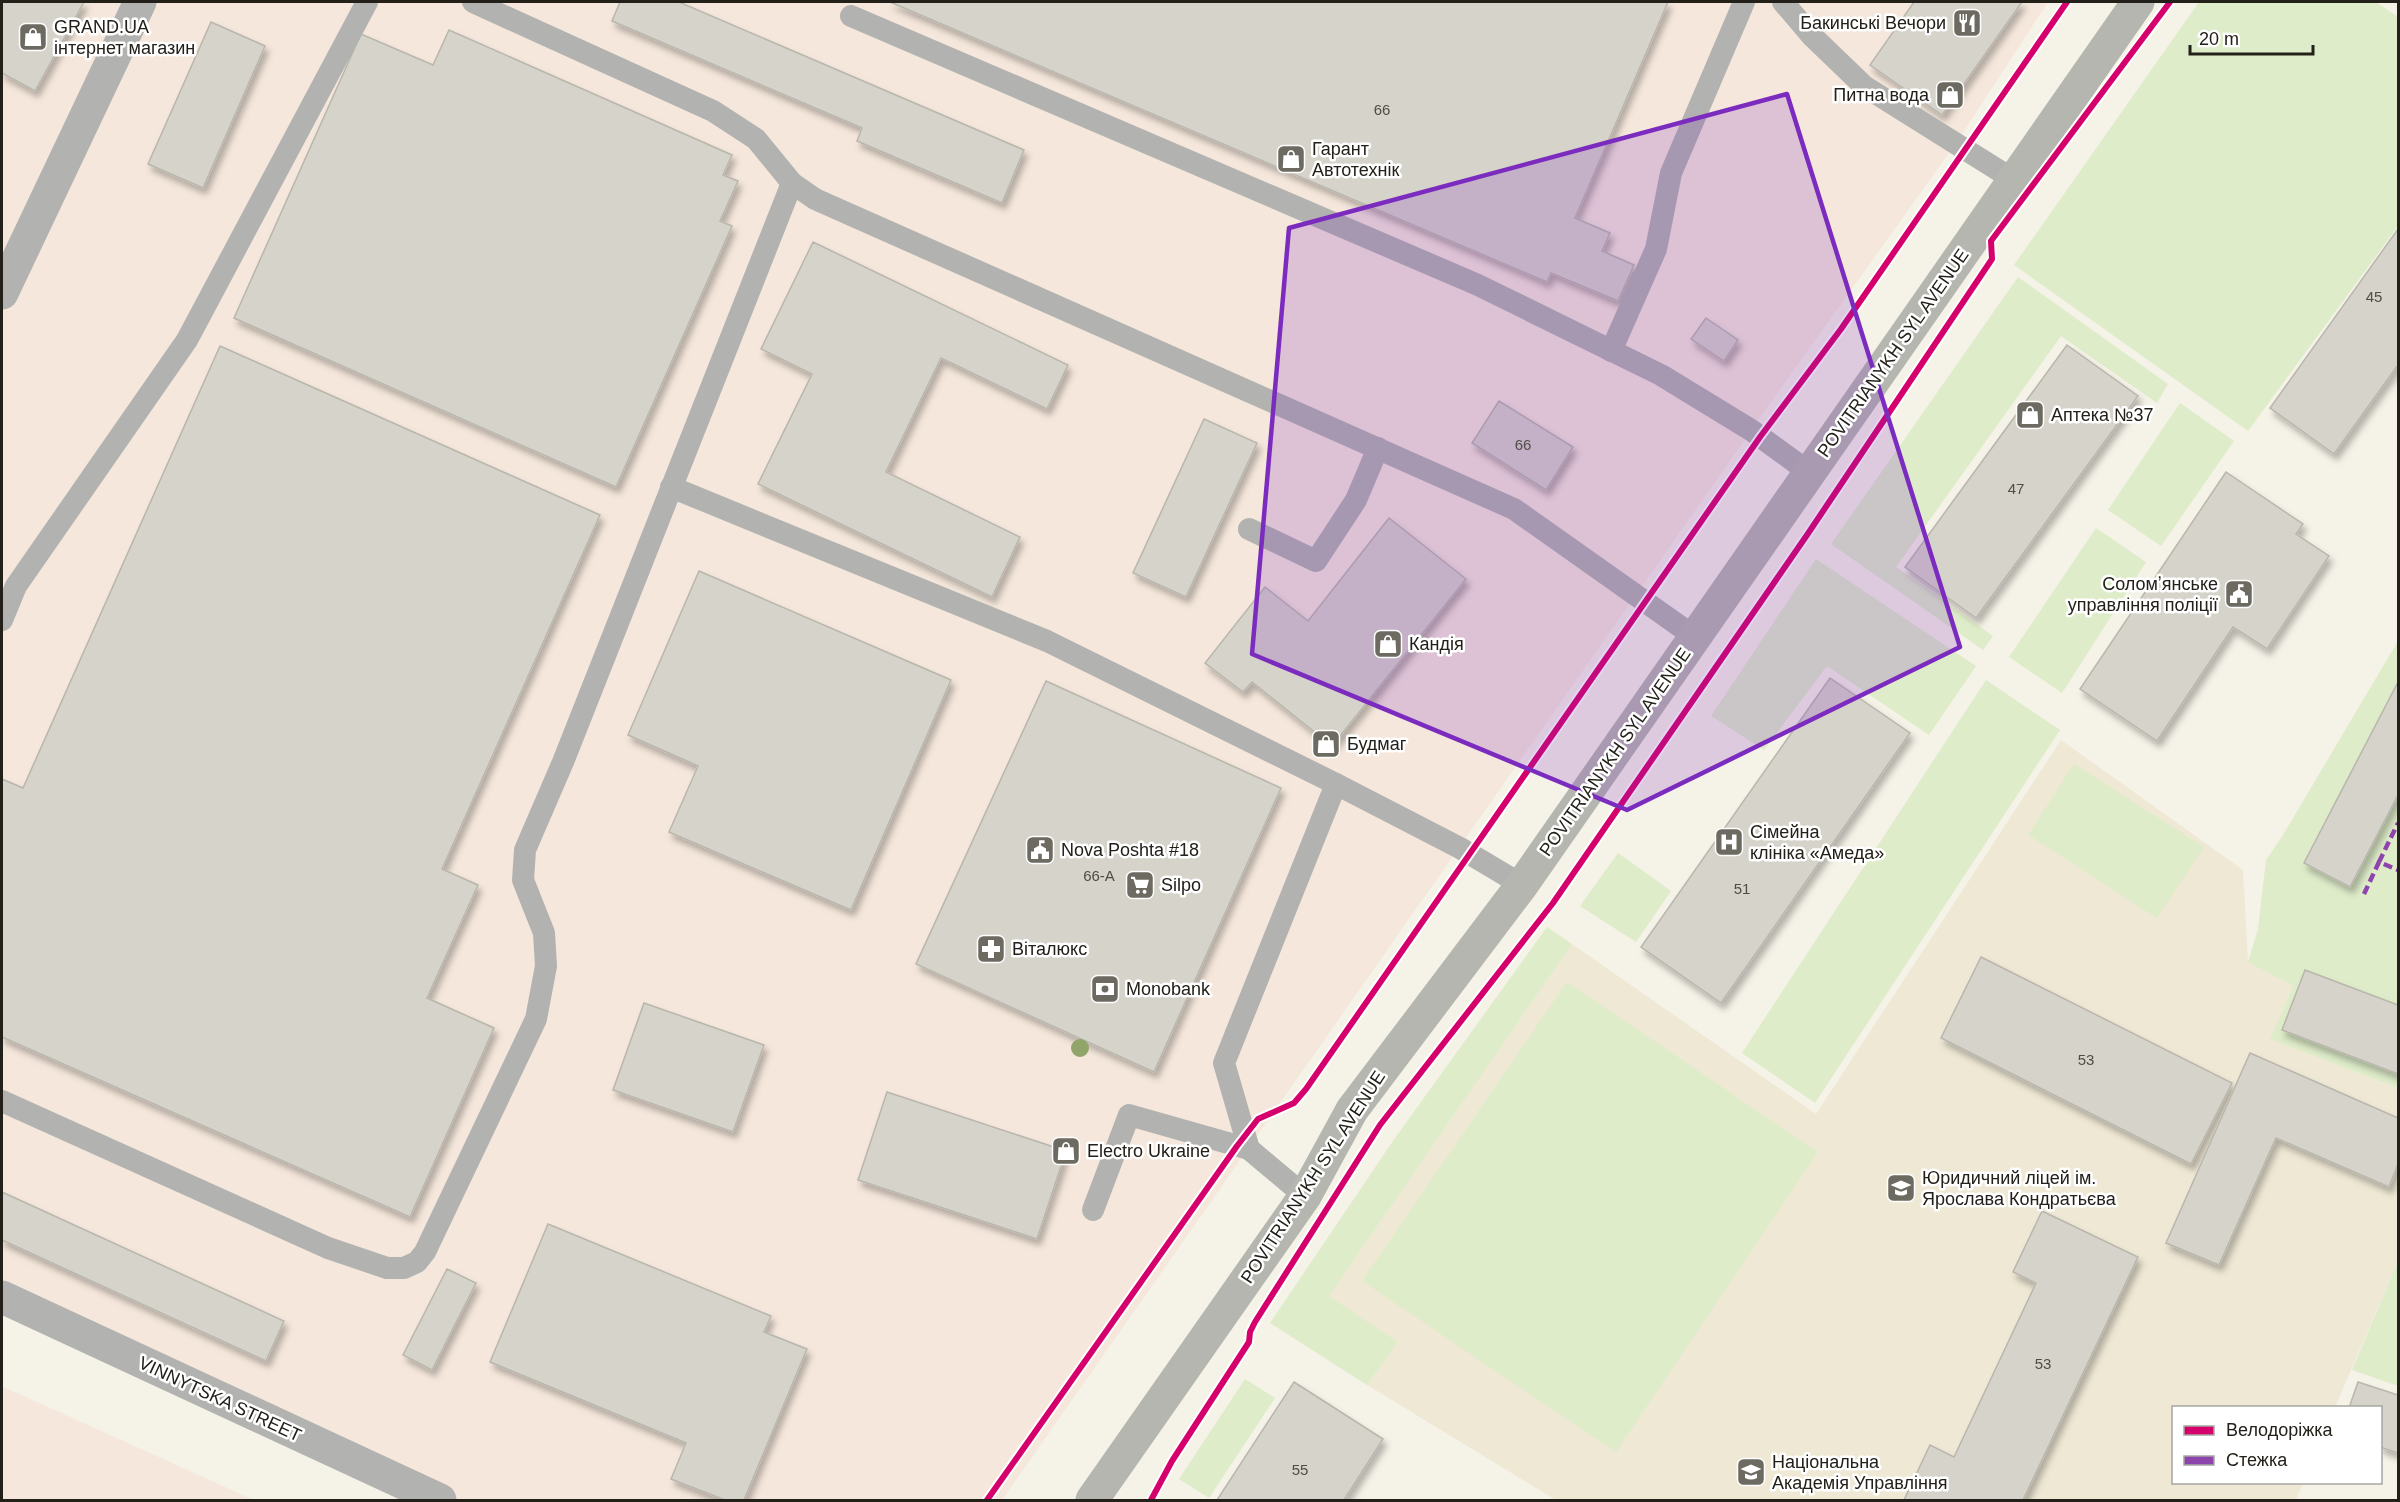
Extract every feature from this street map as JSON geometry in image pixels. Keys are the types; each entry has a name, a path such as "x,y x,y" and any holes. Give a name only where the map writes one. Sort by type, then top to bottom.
{"main road":[{"name":"POVITRIANYKH SYL AVENUE","path":"1092,1500 1305,1196 1352,1110 1522,885 2138,2"}],"street":[{"path":"2,294 140,2"},
{"name":"VINNYTSKA STREET","path":"2,1297 440,1500"}],"lane":[{"path":"2,620 16,586 186,340 367,2"},
{"path":"473,2 713,111 756,140 792,183 815,199 1378,448 1526,516 1695,637"},
{"path":"1611,351 1656,249 1671,173 1744,2"},
{"path":"1783,2 1812,36 1864,86 2014,180"},
{"path":"851,16 1478,285 1661,375 1751,430 1810,473"},
{"path":"2,1101 328,1248 387,1268 404,1268 417,1262 425,1252 536,1019 546,966 544,933 523,880 525,850 792,183"},
{"path":"1249,529 1316,561 1356,500 1378,448"},
{"path":"671,487 1047,641 1336,784 1460,848 1522,885"},
{"path":"1249,1149 1224,1063 1336,784"},
{"path":"1093,1210 1129,1115 1249,1149 1305,1196"}],"highlighted area":[{"path":"1787,94 1960,647 1627,810 1252,654 1289,228"}],"shaded area":[{"path":"2,2 2048,2 1956,143 1771,402 1002,1500 440,1500 2,1297"},
{"name":"Юридичний ліцей ім. Ярослава Кондратьєва","path":"2061,740 2243,870 2248,961 2293,986 2271,1039 2398,1088 2398,1261 2335,1406 2172,1406 2172,1484 2303,1484 2296,1500 1556,1500 1367,1385 1398,1342 1329,1296 1572,944 1816,1114"},
{"path":"2,1386 17,1393 254,1500 2,1500"}],"green space":[{"path":"2199,2 2376,2 2398,17 2398,226 2248,431 2014,265"},
{"path":"2018,277 2168,384 2157,403 2061,336 1896,567 1993,636 1983,650 1831,544"},
{"path":"2180,403 2234,441 2161,546 2108,510"},
{"path":"2096,528 2146,562 2062,693 2009,657"},
{"path":"1816,559 1976,666 1929,735 1827,666 1764,750 1711,716"},
{"path":"2398,641 2398,1088 2270,1039 2293,986 2248,962 2258,929 2266,860"},
{"path":"1986,680 2060,730 1815,1103 1742,1053"},
{"path":"2074,764 2204,847 2157,918 2028,835"},
{"path":"1618,853 1671,891 1636,942 1580,906"},
{"path":"1547,927 1572,944 1329,1296 1398,1342 1367,1385 1270,1323 1395,1138"},
{"path":"1567,982 1818,1152 1616,1452 1362,1281"},
{"path":"2398,1261 2398,1386 2352,1370"},
{"path":"1245,1379 1275,1398 1209,1498 1179,1479"}],"building":[{"name":"GRAND.UA інтернет магазин","path":"2,2 84,2 35,91 2,73"},
{"path":"620,2 679,2 1024,150 1002,203 857,141 862,128 612,21"},
{"path":"890,2 1668,2 1575,218 1610,233 1602,251 1634,265 1618,301 1551,273 1547,282"},
{"path":"1914,2 2022,2 1942,115 1870,65"},
{"path":"211,22 265,46 203,188 148,164"},
{"path":"449,30 732,155 723,175 738,181 720,221 732,226 616,487 234,318 361,34 433,65"},
{"path":"2398,229 2398,365 2334,454 2270,408"},
{"path":"813,242 1068,365 1047,409 941,358 886,472 1020,537 992,597 758,484 812,374 761,349"},
{"path":"1706,318 1738,340 1724,361 1691,339"},
{"path":"2067,345 2138,396 1976,618 1905,567"},
{"path":"220,346 600,515 442,869 478,885 427,998 494,1028 410,1217 2,1037 2,779 23,788"},
{"path":"1499,401 1573,447 1546,490 1472,443"},
{"path":"1204,419 1257,443 1186,597 1133,573"},
{"path":"2226,472 2303,524 2296,534 2329,556 2267,649 2233,627 2157,741 2080,689"},
{"path":"1389,518 1466,579 1332,746 1252,682 1243,692 1205,663 1265,587 1308,621"},
{"path":"699,571 951,680 851,910 669,832 698,766 628,735"},
{"path":"1830,678 1910,733 1721,1003 1641,947"},
{"path":"1046,681 1281,788 1154,1072 916,964"},
{"path":"2398,682 2398,795 2350,887 2304,863"},
{"path":"1981,957 2232,1083 2191,1164 1941,1038"},
{"path":"2305,970 2398,1005 2398,1074 2282,1030"},
{"path":"644,1003 764,1045 733,1132 613,1090"},
{"path":"2250,1053 2398,1118 2398,1164 2389,1187 2276,1138 2219,1265 2166,1243"},
{"path":"887,1092 1066,1151 1037,1239 858,1180"},
{"path":"2,1192 284,1321 266,1361 2,1240"},
{"path":"2042,1211 2138,1257 2023,1500 1904,1500 1930,1445 1954,1457 2036,1283 2013,1272"},
{"path":"548,1224 771,1316 764,1332 807,1349 744,1500 725,1500 671,1479 686,1443 490,1362"},
{"path":"447,1269 476,1283 432,1370 403,1355"},
{"path":"1294,1382 1383,1439 1344,1500 1217,1500"},
{"path":"2358,1382 2398,1395 2398,1453 2382,1448 2382,1406 2350,1406"}],"marked path":[{"path":"2379,862 2398,823"},
{"path":"2364,894 2379,862 2398,870"}],"cycle path":[{"path":"987,1500 1237,1146 1258,1119 1294,1103 1306,1089 1760,437 1841,329 2067,2"},
{"path":"1151,1500 1172,1461 1249,1342 1250,1332 1255,1322 1380,1125 1553,903 1807,535 1992,259 1991,241 2170,2"}],"place":[{"name":"Бакинські Вечори","path":"1967,23"},
{"name":"GRAND.UA інтернет магазин","path":"33,37"},
{"name":"Питна вода","path":"1950,95"},
{"name":"Гарант Автотехнік","path":"1291,159"},
{"name":"Аптека №37","path":"2030,415"},
{"name":"Соломʼянське управління поліції","path":"2239,594"},
{"name":"Кандія","path":"1388,644"},
{"name":"Будмаг","path":"1326,744"},
{"name":"Сімейна клініка «Амеда»","path":"1729,842"},
{"name":"Nova Poshta #18","path":"1040,850"},
{"name":"Silpo","path":"1140,885"},
{"name":"Віталюкс","path":"991,949"},
{"name":"Monobank","path":"1105,989"},
{"name":"Electro Ukraine","path":"1066,1151"},
{"name":"Юридичний ліцей ім. Ярослава Кондратьєва","path":"1901,1188"},
{"name":"Національна Академія Управління","path":"1751,1472"}]}
